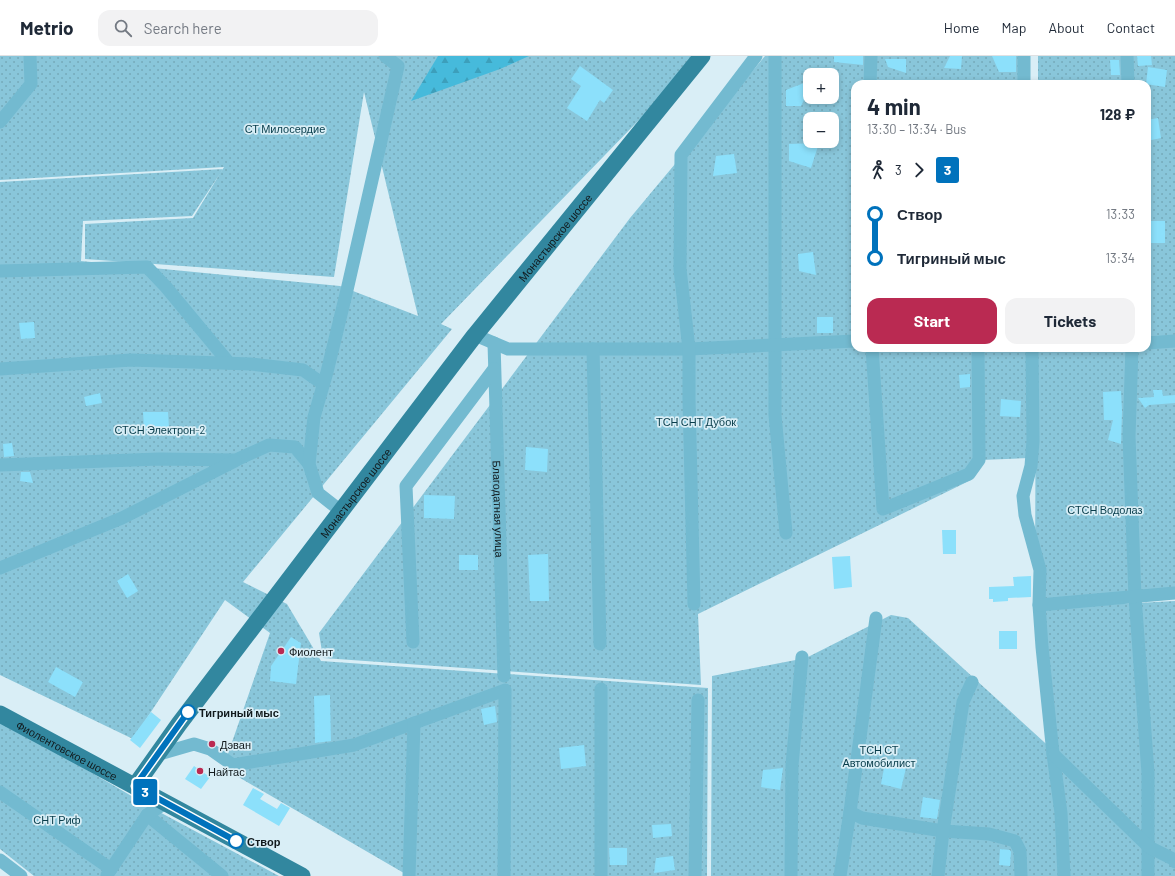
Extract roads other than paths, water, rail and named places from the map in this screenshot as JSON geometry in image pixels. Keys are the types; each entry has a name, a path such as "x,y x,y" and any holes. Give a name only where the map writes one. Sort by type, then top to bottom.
{"main road":[{"name":"Монастырское шоссе","path":"135,786 156,755 475,335 702,56"},
{"name":"Фиолентовское шоссе","path":"0,714 135,786"},
{"path":"135,786 302,876"}],"street":[{"path":"0,122 31,84 30,56"},
{"path":"309,464 314,417 347,290 398,66 385,56"},
{"path":"694,604 689,399 690,349 680,269 681,155 756,56"},
{"path":"775,56 775,415 786,533"},
{"path":"870,80 871,56"},
{"path":"1024,56 1024,80"},
{"path":"1127,56 1128,80"},
{"path":"0,271 147,266 229,363"},
{"path":"475,335 508,349 690,349 851,341"},
{"path":"1151,343 1175,341"},
{"name":"Благодатная улица","path":"494,343 504,676"},
{"path":"593,349 600,644"},
{"path":"872,352 883,509 969,474 979,460 978,352"},
{"path":"1032,352 1033,441 1031,466 1023,496 1025,515 1040,570 1039,605 1047,702 1061,813 1064,876"},
{"path":"1132,352 1129,436 1135,597 1148,773 1148,876"},
{"path":"0,369 132,360 251,364 303,370 323,384"},
{"path":"413,642 406,486 494,369"},
{"path":"0,568 122,518 236,460 269,445 295,447 309,464 318,493 341,511"},
{"path":"0,465 159,459 236,460"},
{"path":"1039,605 1175,593"},
{"path":"840,876 876,618"},
{"path":"791,876 792,764 802,657"},
{"path":"938,876 943,831 963,702 972,682"},
{"path":"601,689 601,876"},
{"path":"156,755 194,744 210,749 233,765 354,745 505,690 504,876"},
{"path":"695,876 698,700"},
{"path":"408,876 414,723"},
{"path":"1053,754 1149,848 1173,859 1175,862"},
{"path":"0,792 108,872 147,815 165,803"},
{"path":"850,812 862,818 943,831 989,834 1015,842 1020,851 1020,876"},
{"path":"147,815 222,876"},
{"path":"0,860 21,876"}],"place":[{"name":"Фиолент","path":"281,651"},
{"name":"Тигриный мыс","path":"188,712"},
{"name":"Дэван","path":"212,744"},
{"name":"Найтас","path":"200,771"},
{"name":"Створ","path":"236,841"}],"park label":[{"name":"СТ Милосердие","path":"285,128"},
{"name":"ТСН СНТ Дубок","path":"696,421"},
{"name":"СТСН Электрон-2","path":"160,429"},
{"name":"СТСН Водолаз","path":"1105,509"},
{"name":"ТСН СТ Автомобилист","path":"879,755"},
{"name":"СНТ Риф","path":"57,819"}]}
